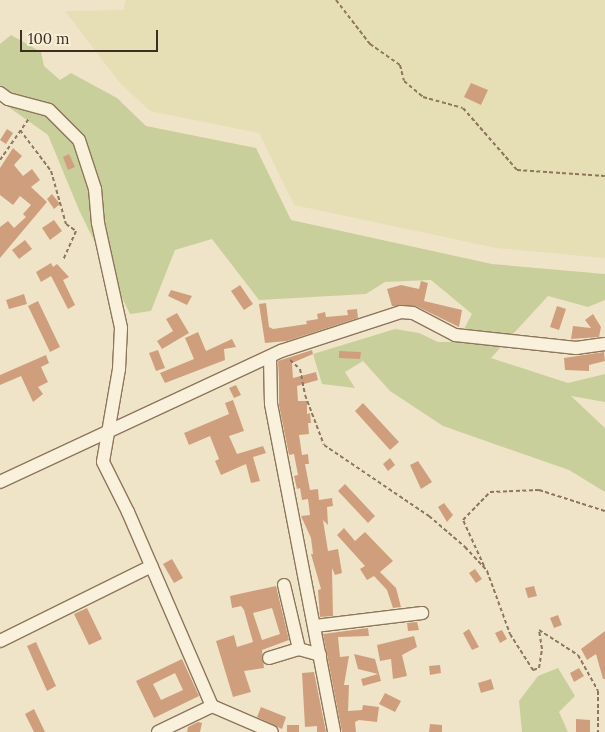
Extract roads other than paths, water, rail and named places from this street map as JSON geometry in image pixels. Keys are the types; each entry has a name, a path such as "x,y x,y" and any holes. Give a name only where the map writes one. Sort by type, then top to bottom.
{"street":[{"path":"0,93 8,99 49,110 79,140 95,189 98,223 121,328 119,369 103,462 152,566 212,706 272,732"},
{"path":"0,482 109,432 217,378 276,354 401,312 413,313 455,335 576,348 605,344"},
{"path":"276,354 271,404 334,732"},
{"path":"0,641 152,566"},
{"path":"284,585 299,649"},
{"path":"315,626 422,613"},
{"path":"269,658 299,649 320,655"},
{"path":"158,732 212,706"}]}
